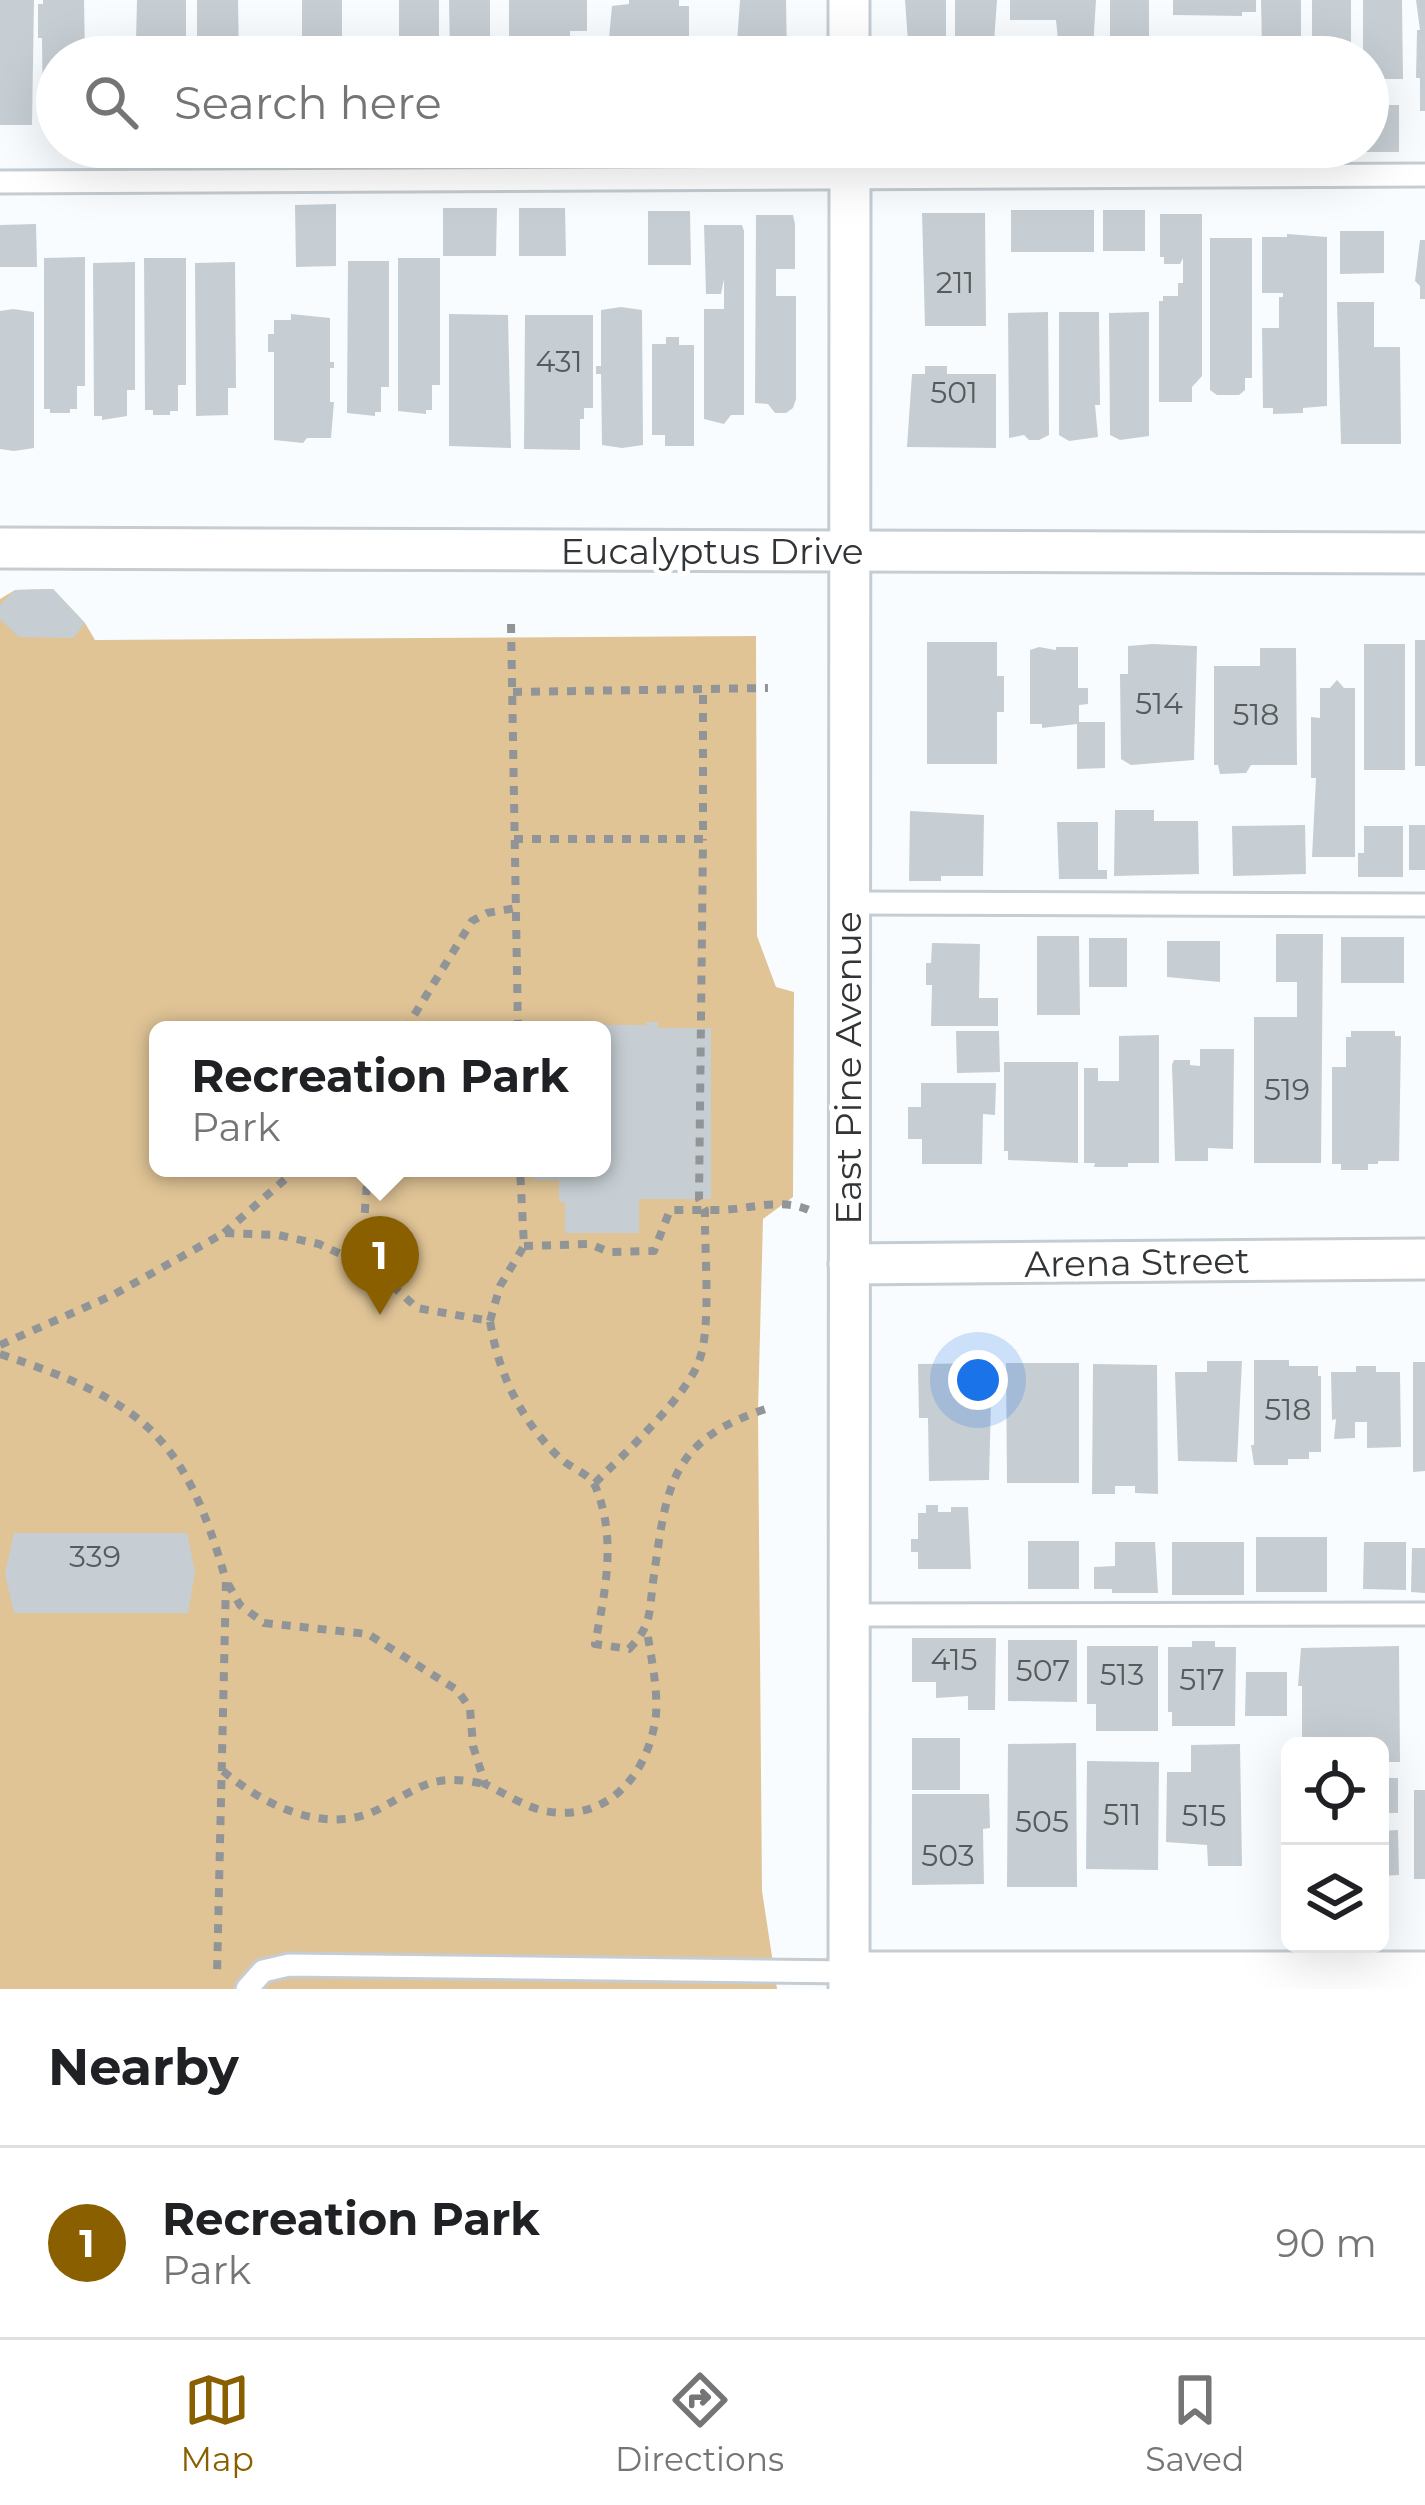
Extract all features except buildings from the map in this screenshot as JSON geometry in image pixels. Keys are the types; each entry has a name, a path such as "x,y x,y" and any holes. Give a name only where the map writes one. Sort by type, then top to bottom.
{"street":[{"path":"849,0 849,36"},
{"name":"East Pine Avenue","path":"849,1981 850,168"},
{"name":"Eucalyptus Drive","path":"0,548 1425,553"},
{"name":"Arena Street","path":"849,1264 1425,1259"},
{"path":"849,1981 1425,1972"}],"lane":[{"path":"0,182 595,168"},
{"path":"1096,168 1425,176"},
{"path":"848,903 1425,905"},
{"path":"848,1615 1425,1614"},
{"path":"247,1989 263,1971 289,1965 849,1981"}],"path":[{"path":"511,624 518,1021"},
{"path":"513,692 768,688"},
{"path":"595,1483 699,1364 704,1342 705,1210 699,1199 703,691"},
{"path":"514,839 704,839"},
{"path":"411,1021 472,921 516,908"},
{"path":"0,1345 113,1295 224,1233 288,1177"},
{"path":"367,1177 364,1223 376,1270"},
{"path":"520,1177 524,1246 500,1286 490,1321 495,1353 513,1398 561,1459 595,1483 608,1533 607,1577 595,1644 629,1649 647,1630"},
{"path":"524,1246 590,1244 609,1252 654,1250 670,1210 799,1205 812,1212"},
{"path":"224,1233 278,1234 319,1244 376,1270 417,1308 490,1321"},
{"path":"0,1354 84,1383 130,1411 171,1450 194,1486 226,1580 240,1605 264,1623 368,1634 458,1690 470,1708 473,1746 485,1784"},
{"path":"223,1772 273,1806 320,1819 346,1821 429,1780 455,1778 485,1784 542,1811 600,1805 644,1765 656,1712 647,1630 668,1492 688,1451 723,1424 772,1407"},
{"path":"218,1989 226,1580"}],"shaded area":[{"path":"53,589 95,640 756,636 757,936 776,987 794,992 793,1197 763,1219 758,1411 762,1891 777,1989 0,1989 0,599 15,590"}],"place":[{"name":"Recreation Park","path":"380,1315"}]}
